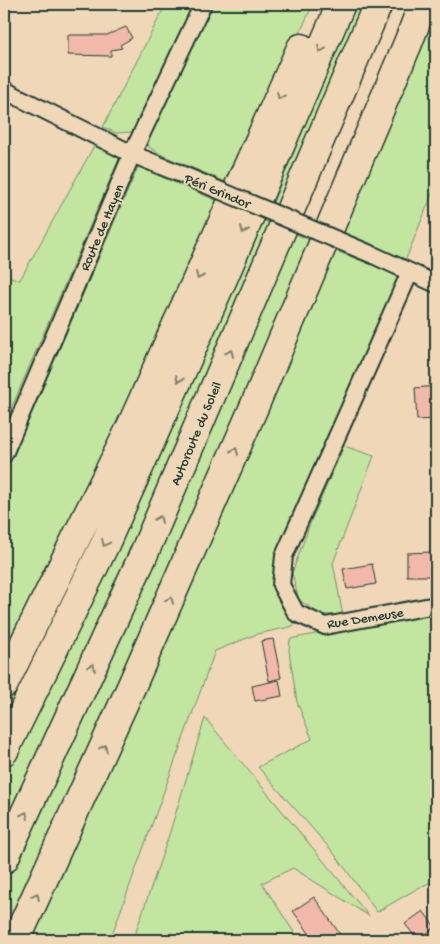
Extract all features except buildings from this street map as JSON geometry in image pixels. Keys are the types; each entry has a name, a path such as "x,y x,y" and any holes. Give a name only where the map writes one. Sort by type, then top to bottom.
{"highway":[{"path":"4,684 128,433 322,4"},
{"path":"4,751 105,544 226,274 341,4"},
{"name":"Autoroute du Soleil","path":"4,859 142,558 378,4"},
{"path":"16,940 132,685 250,416 423,4"}],"street":[{"name":"Route de Hayen","path":"4,454 132,154 203,4"},
{"name":"Péri Grindor","path":"4,90 132,154 373,255 436,284"},
{"name":"Rue Demeuse","path":"410,272 284,556 281,585 296,613 325,626 436,605"}],"green space":[{"path":"166,4 197,4 142,116 132,132 116,133 103,127"},
{"path":"209,4 313,4 231,184 164,156 149,147 146,135"},
{"path":"355,4 371,4 283,209 272,205"},
{"path":"436,4 436,184 406,259 383,254 339,235"},
{"path":"95,144 108,148 119,159 4,425 4,275 20,280"},
{"path":"138,167 333,250 400,275 278,557 299,623 290,627 257,634 215,651 110,940 4,940 4,477"},
{"path":"344,446 374,456 333,563 343,616 320,614 299,600 292,573 311,521"},
{"path":"436,614 436,880 377,912 333,852 258,767 312,739 297,702 289,651 290,639 345,628"},
{"path":"205,718 369,916 293,868 262,883 299,940 133,940 168,838"}]}
